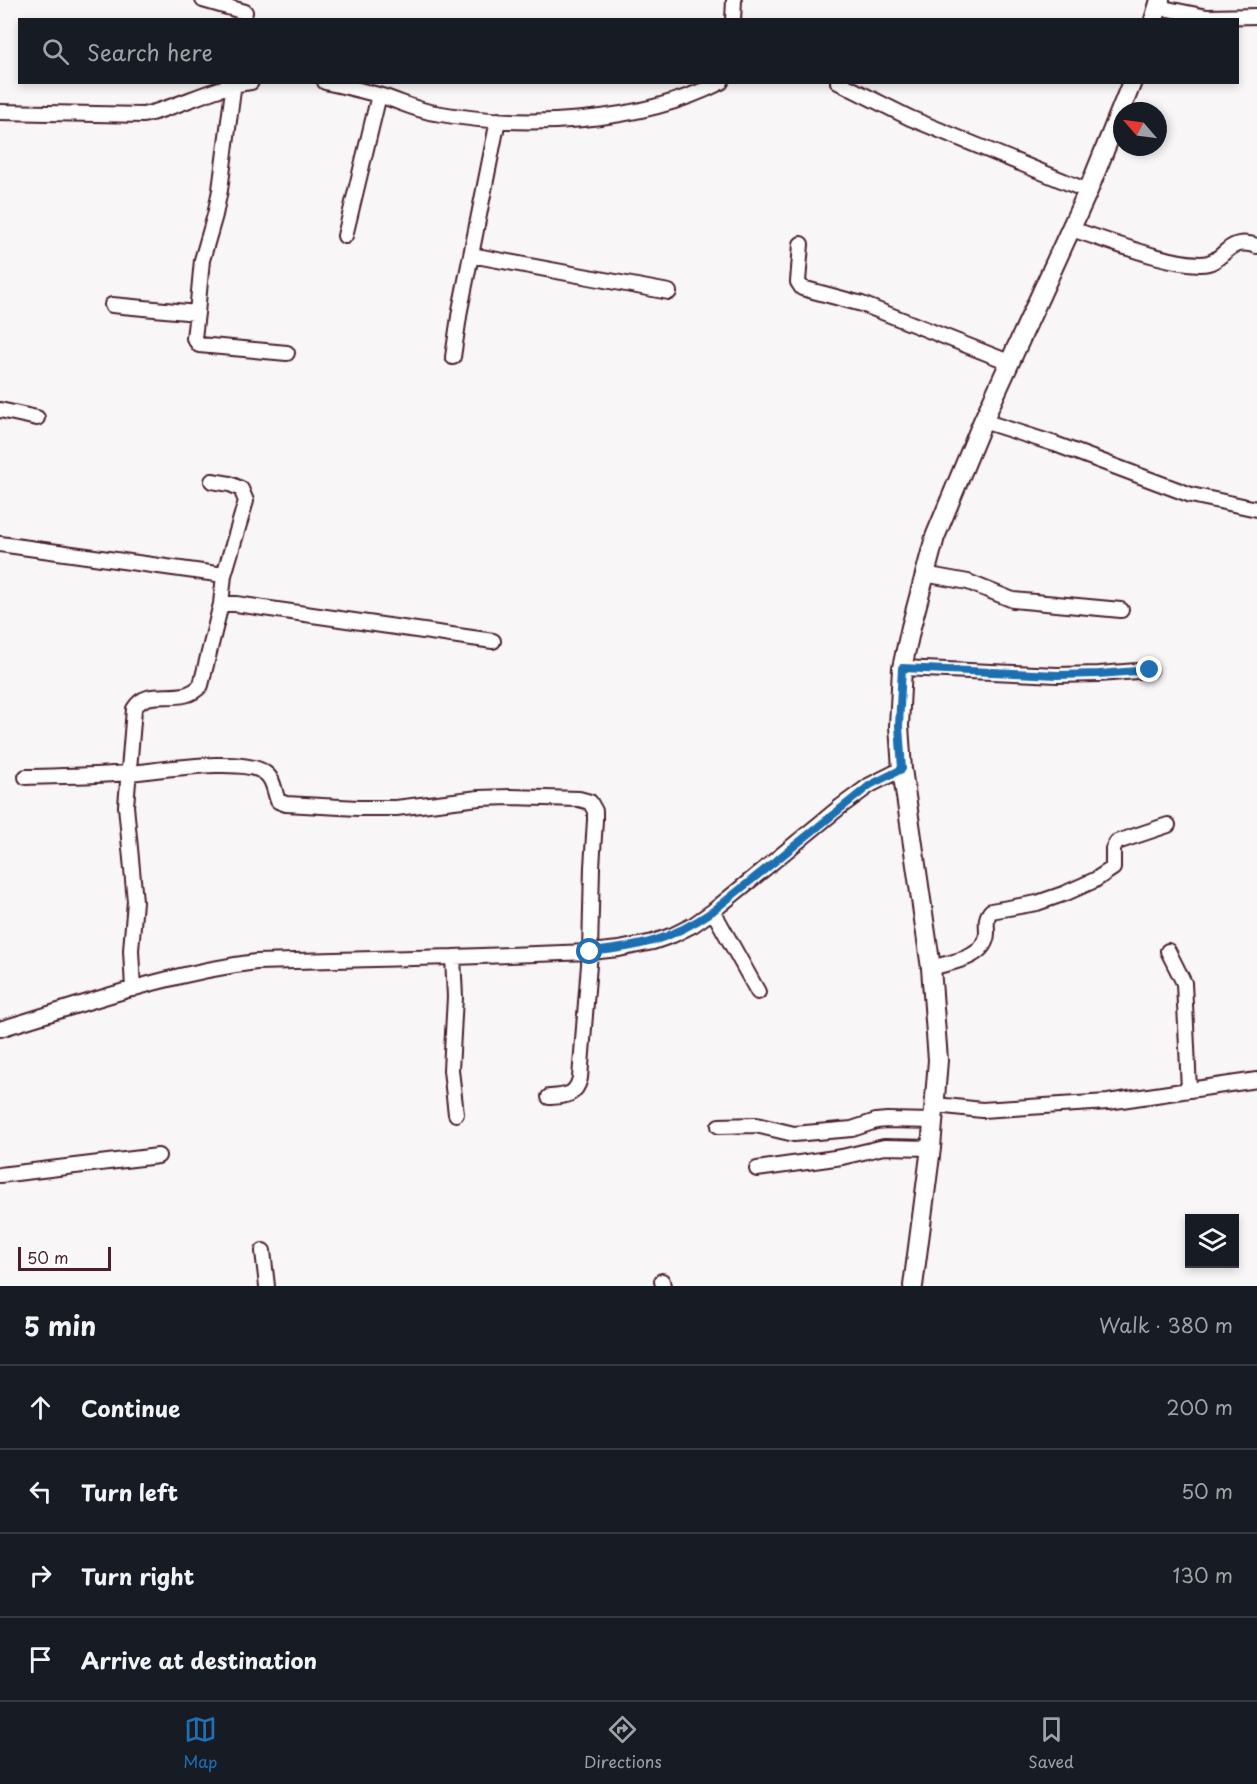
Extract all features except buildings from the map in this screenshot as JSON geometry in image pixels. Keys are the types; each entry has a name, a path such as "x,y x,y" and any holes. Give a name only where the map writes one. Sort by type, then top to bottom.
{"main road":[{"path":"913,1286 935,1113 938,1060 931,968 902,769 899,726 902,668 935,537 1009,362 1088,191 1131,84"}],"street":[{"path":"203,0 245,10"},
{"path":"733,18 734,0"},
{"path":"1158,9 1207,17 1257,16"},
{"path":"0,112 143,115 160,112 231,84"},
{"path":"234,84 220,190 202,260 194,338 199,345 287,353"},
{"path":"333,84 380,95 432,113 498,120 549,122 611,116 673,102 716,84"},
{"path":"842,84 910,118 1088,191"},
{"path":"345,236 380,95"},
{"path":"453,357 460,310 498,120"},
{"path":"1071,229 1152,255 1190,263 1207,264 1235,244 1242,242 1257,246"},
{"path":"801,244 798,282 802,288 862,304 1009,362"},
{"path":"471,255 669,292"},
{"path":"112,305 197,313"},
{"path":"0,410 37,418"},
{"path":"983,421 1055,444 1191,495 1257,509"},
{"path":"133,989 131,950 135,901 126,806 134,709 138,702 146,697 183,696 196,691 201,685 221,604 224,575 246,501 241,489 230,484 212,481"},
{"path":"0,544 224,575"},
{"path":"924,574 968,582 1013,600 1122,610"},
{"path":"221,604 493,641"},
{"path":"902,668 1057,675 1150,670"},
{"path":"26,777 128,773 198,766 252,768 267,774 274,784 278,801 282,803 329,807 396,808 479,798 585,800 593,805 595,820 590,952 582,1055 578,1086 568,1095 549,1097"},
{"path":"0,1029 198,971 256,962 590,952 653,942 693,925 855,796 870,785 902,769"},
{"path":"931,968 970,956 981,949 986,943 988,915 992,911 1037,903 1095,880 1113,868 1113,849 1117,842 1168,825"},
{"path":"713,911 758,992"},
{"path":"1168,951 1184,983 1189,1090"},
{"path":"453,957 455,998 451,1070 456,1114"},
{"path":"719,1126 756,1125 794,1134 852,1129 876,1121 935,1113 1108,1102 1257,1080"},
{"path":"757,1169 849,1156 884,1148 931,1148"},
{"path":"0,1175 158,1156"},
{"path":"263,1251 267,1286"}],"route":[{"path":"590,952 653,942 693,925 840,807 870,785 902,769 899,726 902,668 1057,675 1150,670"}]}
